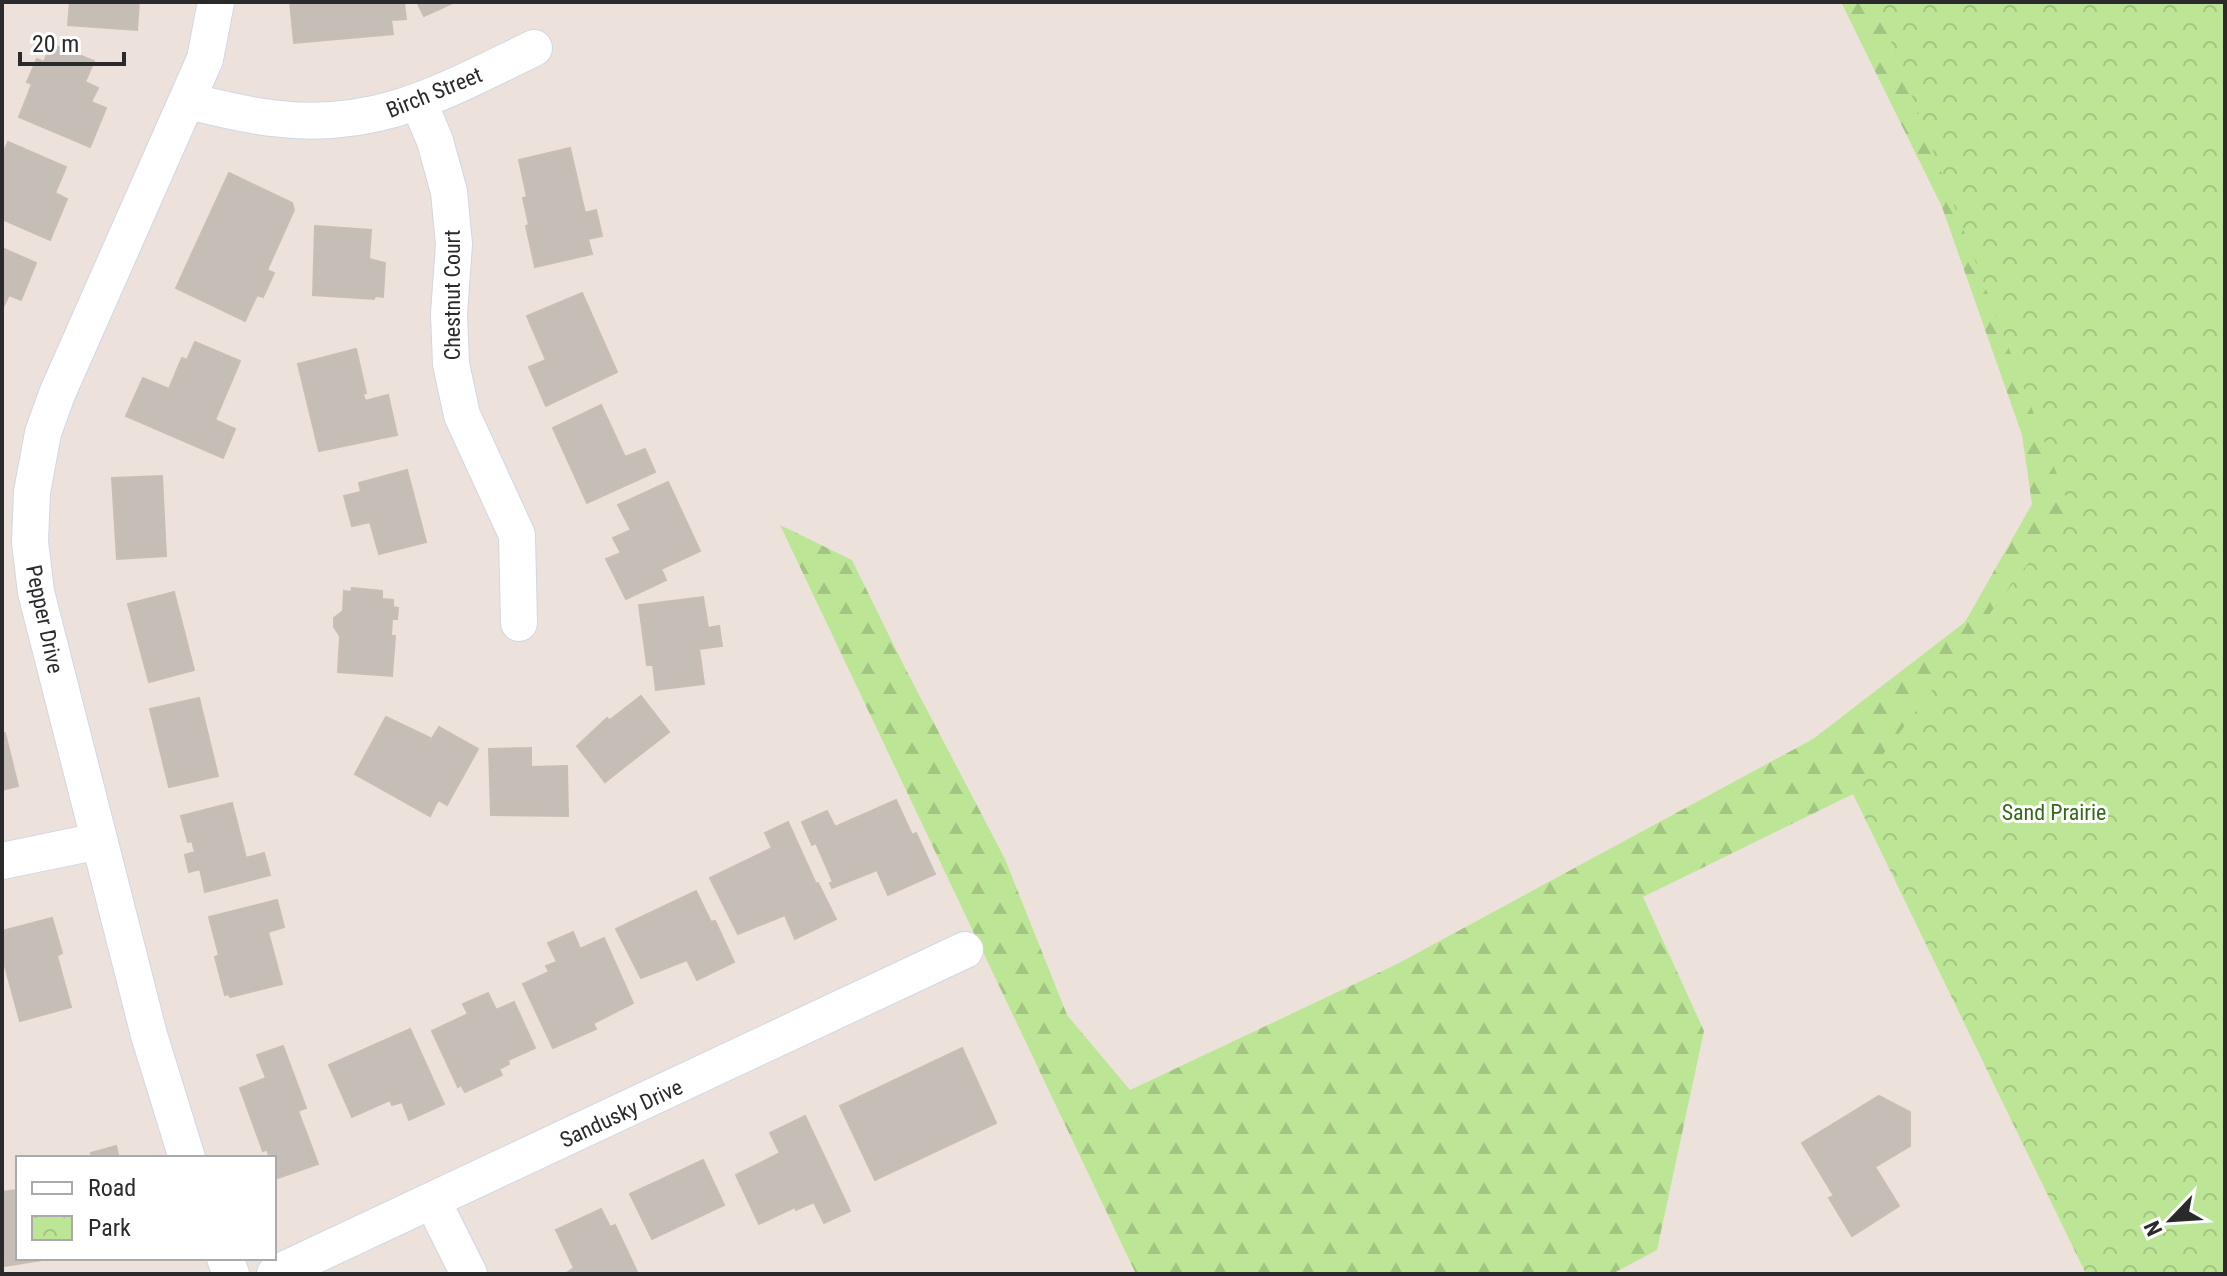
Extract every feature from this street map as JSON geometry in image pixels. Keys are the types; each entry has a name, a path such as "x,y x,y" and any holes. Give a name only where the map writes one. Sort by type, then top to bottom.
{"street":[{"name":"Pepper Drive","path":"186,1156 149,1035 99,841 36,592 30,542 32,492 43,433 57,394 205,59 216,2"},
{"name":"Birch Street","path":"187,101 272,118 325,121 378,115 419,103 534,48"},
{"name":"Chestnut Court","path":"419,103 435,141 449,192 454,244 449,314 451,364 462,415 517,535 519,623"},
{"path":"2,861 99,841"},
{"name":"Sandusky Drive","path":"275,1274 965,950"},
{"path":"433,1202 469,1274"}],"green space":[{"path":"1841,2 1921,2 2097,466 1948,731 1853,794 1643,897 1704,1031 1657,1250 1612,1274 1136,1274 780,525 852,560 1005,859 1067,1015 1130,1090 1399,963 1813,739 1965,622 2032,504 2022,435 1942,207"},
{"name":"Sand Prairie","path":"1876,2 2225,2 2225,1274 2086,1274 1853,794 2070,508"}],"building":[{"path":"70,2 139,2 137,30 68,25"},
{"path":"290,2 404,2 406,19 391,20 393,34 294,43"},
{"path":"417,2 455,2 424,16"},
{"path":"51,44 94,61 85,82 98,88 91,102 106,108 90,147 19,117 32,84 27,82 37,59 44,62"},
{"path":"8,142 66,167 55,193 67,199 50,240 2,219 2,156"},
{"path":"570,148 585,213 596,210 602,236 588,239 592,254 535,267 526,226 529,225 523,198 527,197 519,160"},
{"path":"229,173 292,203 294,210 267,270 274,273 263,297 257,295 245,321 176,288"},
{"path":"315,226 371,230 369,259 385,263 383,297 313,295"},
{"path":"2,248 36,263 21,300 9,295 3,307"},
{"path":"582,293 617,372 546,406 529,367 546,360 527,316"},
{"path":"195,342 240,361 215,420 235,429 223,458 126,416 143,378 169,389 182,358 187,360"},
{"path":"356,349 365,401 388,395 397,435 319,451 298,364"},
{"path":"601,405 625,457 645,449 655,472 587,503 553,428"},
{"path":"407,470 426,542 379,554 370,522 352,526 344,496 361,492 359,483"},
{"path":"162,476 166,556 117,559 112,478"},
{"path":"668,482 700,551 661,569 666,580 626,599 606,559 621,553 613,538 631,530 618,505"},
{"path":"352,588 382,591 382,599 393,600 393,607 398,608 397,619 392,619 391,636 395,636 392,676 338,672 340,636 334,627 334,618 343,611 344,591 351,592"},
{"path":"174,592 194,670 149,682 128,604"},
{"path":"703,597 708,628 719,626 722,646 699,649 704,684 656,690 653,665 647,665 639,605"},
{"path":"641,696 669,732 605,782 577,746 607,718 610,720"},
{"path":"199,698 218,776 169,787 150,709"},
{"path":"386,717 430,738 430,742 439,727 478,749 447,805 438,800 430,816 355,774"},
{"path":"5,733 18,786 2,790 2,734"},
{"path":"531,748 531,767 567,766 568,816 491,815 489,749"},
{"path":"896,800 935,874 888,895 877,870 832,888 830,883 833,882 816,843 812,845 802,822 827,811 835,827"},
{"path":"232,803 246,858 264,853 270,875 205,892 200,869 189,872 185,855 195,852 192,841 188,842 181,816"},
{"path":"788,822 816,884 836,919 795,939 785,915 738,934 710,878 772,848 765,833"},
{"path":"696,891 711,922 715,921 734,962 697,980 687,960 641,978 616,929"},
{"path":"277,900 284,927 268,932 282,984 230,997 229,994 225,995 209,917"},
{"path":"52,918 62,953 57,956 71,1007 20,1021 2,955 2,931"},
{"path":"573,932 580,949 604,938 633,1003 594,1023 591,1019 596,1029 553,1048 523,984 549,972 546,966 557,962 548,943"},
{"path":"488,993 496,1010 514,1002 535,1048 508,1060 509,1064 499,1069 502,1075 465,1092 461,1085 458,1087 432,1031 468,1014 463,1004"},
{"path":"410,1029 444,1104 409,1120 402,1102 392,1105 390,1100 352,1117 329,1065"},
{"path":"283,1046 306,1108 298,1111 318,1164 278,1178 276,1156 269,1156 267,1149 263,1151 240,1088 266,1078 257,1055"},
{"path":"962,1048 996,1123 875,1180 840,1106"},
{"path":"1879,1096 1910,1112 1910,1146 1875,1167 1899,1206 1852,1236 1829,1198 1834,1196 1802,1143"},
{"path":"805,1116 850,1211 824,1223 814,1202 796,1210 795,1207 759,1224 736,1175 780,1153 770,1133"},
{"path":"116,1146 118,1156 92,1156 91,1153"},
{"path":"703,1160 724,1205 652,1239 630,1194"},
{"path":"16,1190 16,1260 42,1260 4,1266 2,1192"},
{"path":"601,1209 610,1227 615,1225 638,1274 565,1274 574,1268 556,1230"}]}
